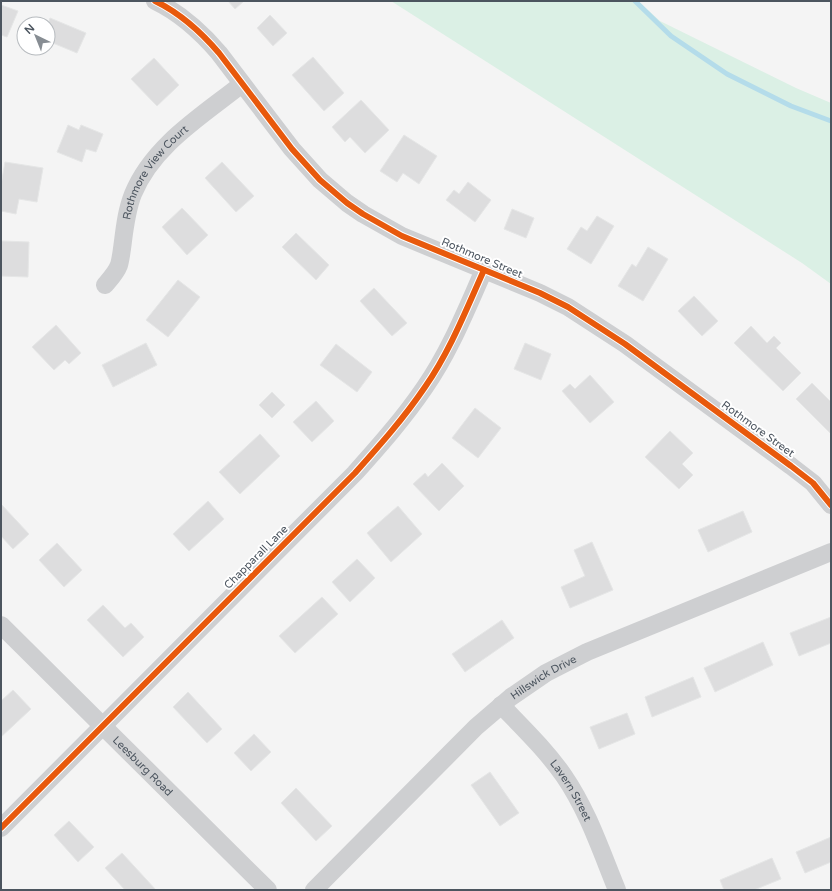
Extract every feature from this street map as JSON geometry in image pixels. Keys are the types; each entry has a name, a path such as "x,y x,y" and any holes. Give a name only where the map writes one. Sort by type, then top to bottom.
{"street":[{"name":"Rothmore Street","path":"155,1 166,6 188,21 208,40 292,149 320,180 347,203 363,214 402,236 540,293 568,307 626,344 791,466 812,483 831,505"},
{"name":"Rothmore View Court","path":"105,285 113,277 118,266 128,209 142,178 162,150 172,139 242,84"},
{"name":"Chapparall Lane","path":"1,828 355,473 394,430 418,398 438,365 453,338 484,270"},
{"name":"Hillswick Drive","path":"314,890 476,727 501,705 546,673 587,652 831,552"},
{"name":"Leesburg Road","path":"1,625 268,890"},
{"name":"Lavern Street","path":"501,705 544,750 564,776 583,807 617,890"}],"green space":[{"path":"391,1 638,1 660,21 796,88 831,103 831,284 802,263"}],"building":[{"path":"228,1 244,1 235,9"},
{"path":"1,5 18,11 7,37 1,35"},
{"path":"270,15 287,33 273,46 257,28"},
{"path":"56,20 86,33 77,53 56,44"},
{"path":"313,57 344,93 324,111 292,75"},
{"path":"154,58 179,85 157,106 131,79"},
{"path":"361,100 389,130 365,153 350,137 345,142 332,127"},
{"path":"68,125 79,130 81,125 103,134 96,152 86,149 82,162 57,152"},
{"path":"404,135 437,156 419,184 403,173 397,182 380,171"},
{"path":"5,162 43,168 37,202 19,199 16,214 1,211 1,185"},
{"path":"222,162 254,196 236,212 205,178"},
{"path":"468,182 491,200 475,222 446,200 454,190 459,194"},
{"path":"182,208 208,235 187,255 162,227"},
{"path":"512,209 534,218 526,238 504,229"},
{"path":"597,216 614,226 591,264 567,249 581,227 587,231"},
{"path":"296,233 329,265 316,280 282,247"},
{"path":"1,241 29,242 28,277 1,276"},
{"path":"648,247 668,259 643,301 618,286 632,264 636,267"},
{"path":"178,280 200,297 168,337 146,320"},
{"path":"374,288 407,323 392,336 360,301"},
{"path":"694,296 718,321 702,336 678,311"},
{"path":"56,325 81,353 69,364 65,360 54,370 32,347"},
{"path":"751,326 767,343 774,336 781,343 776,348 801,373 783,391 734,343"},
{"path":"146,343 157,365 113,387 102,365"},
{"path":"525,343 551,354 541,380 514,369"},
{"path":"336,344 372,372 357,392 320,365"},
{"path":"590,375 614,402 590,423 562,391 570,384 575,389"},
{"path":"812,383 831,402 831,434 796,399"},
{"path":"272,392 285,405 272,418 259,405"},
{"path":"316,401 334,421 312,442 293,422"},
{"path":"475,408 501,428 478,458 452,438"},
{"path":"670,431 693,453 682,464 693,475 679,489 645,457"},
{"path":"260,434 280,456 240,494 219,472"},
{"path":"442,463 464,486 439,511 413,484 425,473 428,477"},
{"path":"208,501 224,519 189,551 173,534"},
{"path":"1,504 29,534 13,549 1,536"},
{"path":"398,506 422,534 391,562 367,533"},
{"path":"743,511 752,532 708,552 698,530"},
{"path":"592,542 613,590 570,608 561,587 585,576 574,550"},
{"path":"57,543 82,570 64,587 39,560"},
{"path":"357,559 375,578 350,602 332,582"},
{"path":"322,597 338,614 295,653 279,636"},
{"path":"103,605 125,628 131,623 144,637 123,657 87,620"},
{"path":"831,617 831,643 799,656 790,633"},
{"path":"502,620 514,638 465,672 452,654"},
{"path":"763,642 773,665 715,692 704,668"},
{"path":"693,677 701,697 652,717 645,697"},
{"path":"13,690 31,709 1,737 1,701"},
{"path":"188,692 222,729 207,743 173,707"},
{"path":"627,713 635,734 599,749 590,727"},
{"path":"254,734 271,752 251,771 234,753"},
{"path":"490,772 519,813 500,826 471,785"},
{"path":"296,788 332,826 316,841 281,803"},
{"path":"69,821 94,847 78,862 54,835"},
{"path":"831,837 831,862 805,873 796,852"},
{"path":"122,853 156,890 125,890 105,868"},
{"path":"772,858 781,879 754,890 724,890 720,880"}],"waterway":[{"path":"635,1 671,36 727,74 791,106 831,121"}],"cycle path":[{"path":"155,1 181,17 212,45 292,149 320,180 347,203 363,214 402,236 540,293 568,307 625,344 791,466 813,483 831,505"},
{"path":"1,828 355,473 383,442 409,410 434,373 457,330 484,270"}]}
